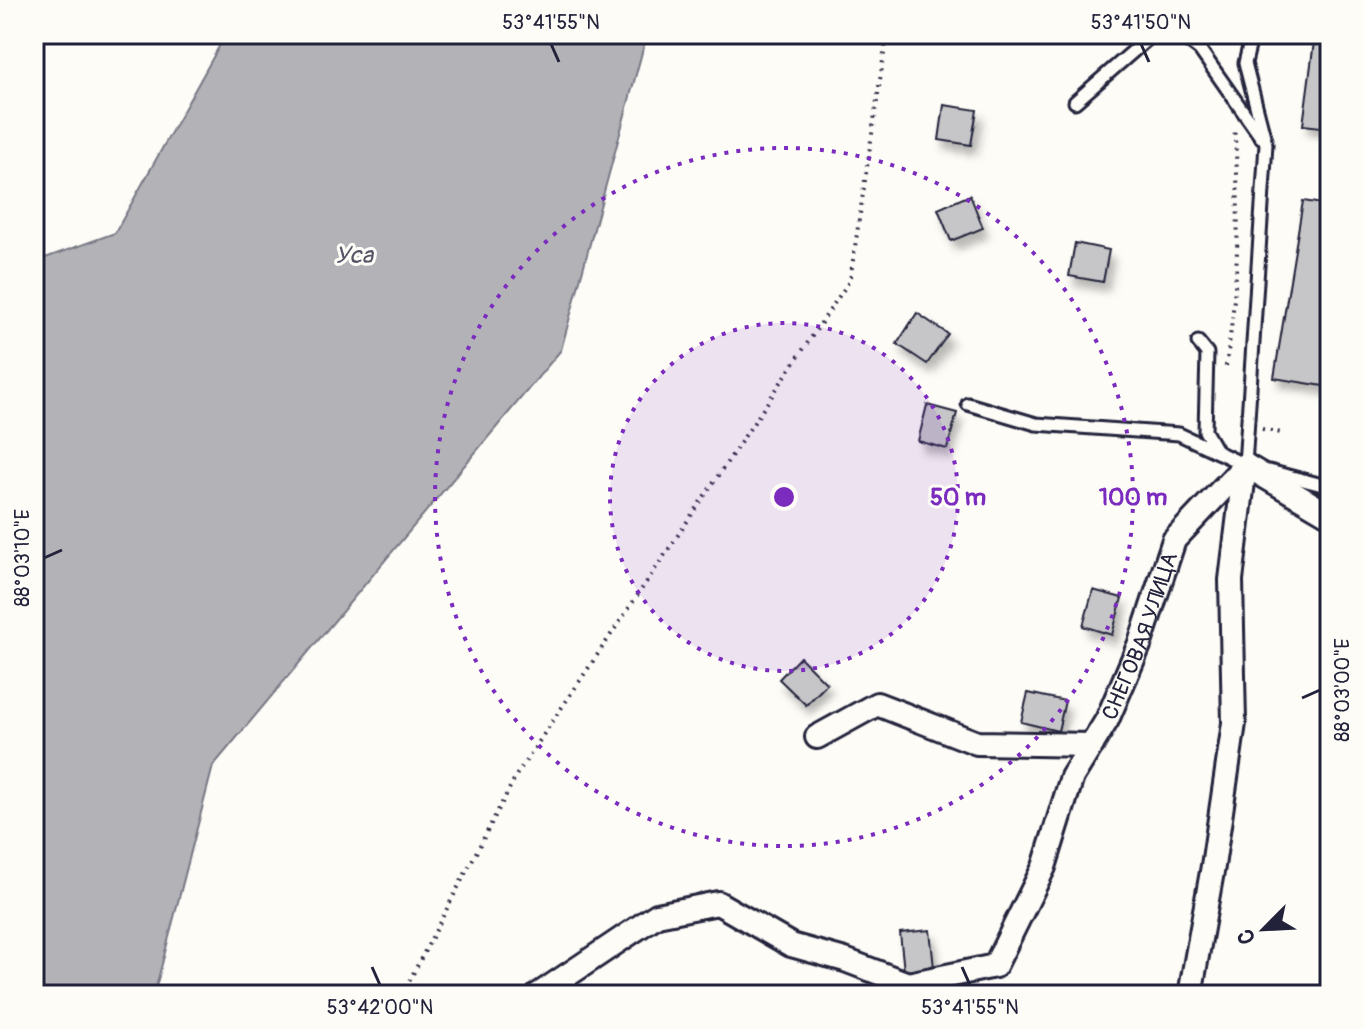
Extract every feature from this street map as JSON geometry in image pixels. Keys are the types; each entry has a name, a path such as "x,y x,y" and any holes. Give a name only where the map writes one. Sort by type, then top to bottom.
{"street":[{"path":"1190,995 1234,723 1231,580 1245,465 1330,515"},
{"name":"СНЕГОВАЯ УЛИЦА","path":"538,995 657,915 718,903 791,945 845,960 906,990 995,966 1044,867 1072,777 1092,745 1140,643 1174,540 1245,465"},
{"path":"817,737 877,704 977,743 1092,745"}],"lane":[{"path":"1075,102 1153,34"},
{"path":"1179,34 1200,50 1266,144"},
{"path":"1245,465 1266,144 1245,63 1252,34"},
{"path":"1198,342 1207,353 1205,431 1218,452"},
{"path":"968,404 1036,424 1179,434 1245,465 1330,487"}],"path":[{"path":"402,995 517,774 850,280 887,34"},
{"path":"1224,379 1232,327 1237,222 1234,130 1226,87"},
{"path":"1248,416 1262,429 1281,433"}],"water":[{"name":"Уса","path":"226,34 647,34 561,350 213,766 154,995 34,995 34,262 115,233"}],"building":[{"path":"1315,34 1330,34 1330,128 1303,125"},
{"path":"944,105 977,110 971,145 939,140"},
{"path":"970,195 983,228 951,241 938,209"},
{"path":"1303,201 1330,205 1330,387 1274,378"},
{"path":"1075,243 1109,250 1103,282 1069,276"},
{"path":"917,313 948,334 927,364 897,344"},
{"path":"927,405 957,413 947,449 918,441"},
{"path":"1093,590 1122,598 1112,635 1083,626"},
{"path":"800,657 827,684 806,705 779,679"},
{"path":"1028,693 1065,701 1058,731 1021,722"},
{"path":"930,930 934,968 904,971 900,933"}]}
